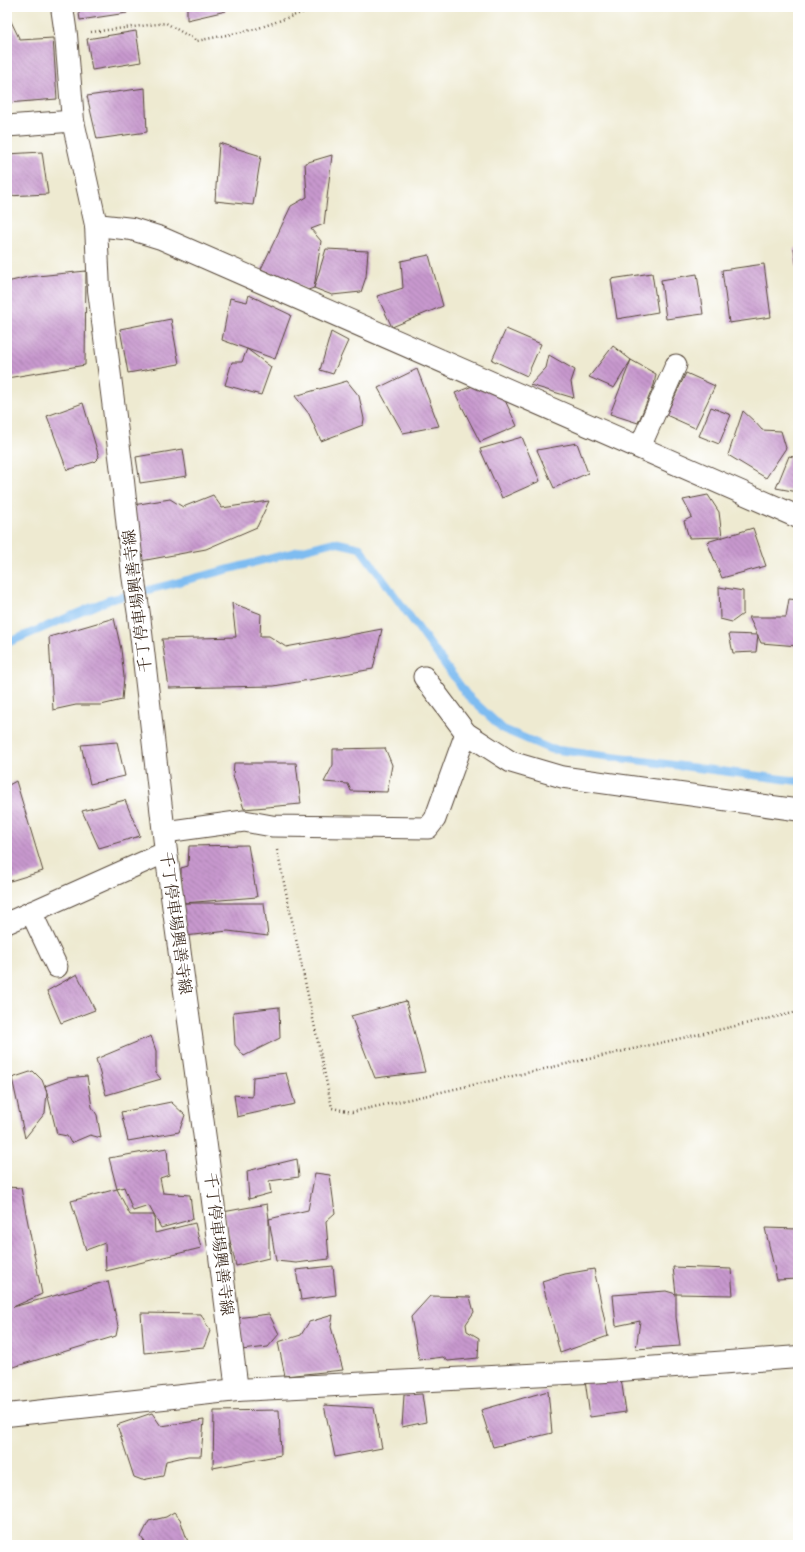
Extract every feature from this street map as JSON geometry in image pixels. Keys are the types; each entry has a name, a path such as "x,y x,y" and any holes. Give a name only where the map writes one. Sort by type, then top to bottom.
{"main road":[{"name":"千丁停車場興善寺線","path":"62,7 66,35 73,121 96,226 99,290 122,472 165,842 237,1390"},
{"path":"96,226 132,230 161,238 798,517"},
{"path":"7,1415 237,1390 606,1372 798,1357"}],"street":[{"path":"7,126 73,121"},
{"path":"640,447 676,365"},
{"path":"424,677 466,732 511,762 562,777 798,810"},
{"path":"7,923 165,842 244,821 272,826 428,828 435,819 466,732"},
{"path":"31,912 58,967"}],"path":[{"path":"66,35 166,23 197,41 256,29 318,7"},
{"path":"272,826 332,1108 352,1112 798,1012"}],"building":[{"path":"78,7 126,7 127,13 80,20"},
{"path":"187,7 224,7 226,11 187,20"},
{"path":"7,13 20,40 53,38 57,99 7,103"},
{"path":"136,31 141,62 92,70 87,39"},
{"path":"145,88 147,132 97,139 87,96"},
{"path":"219,143 261,156 253,205 215,201"},
{"path":"42,152 48,194 7,196 7,154"},
{"path":"332,155 324,224 311,229 321,241 314,288 308,290 261,269 291,206 307,197 305,163"},
{"path":"798,247 798,267 797,268 794,248"},
{"path":"326,249 368,251 366,277 361,292 332,295 314,288"},
{"path":"429,255 443,306 392,327 377,296 403,288 401,261"},
{"path":"764,264 771,317 729,323 722,270"},
{"path":"86,271 85,365 7,378 7,282 28,277"},
{"path":"652,273 658,312 617,319 611,279"},
{"path":"697,274 703,314 666,319 661,280"},
{"path":"249,295 291,315 275,359 222,340 230,298 247,302"},
{"path":"171,319 179,364 128,373 120,329"},
{"path":"506,329 541,344 527,376 492,360"},
{"path":"331,332 348,341 333,374 320,370"},
{"path":"613,346 631,360 614,388 589,377"},
{"path":"247,349 271,367 261,395 225,385 232,362 242,362"},
{"path":"549,355 575,370 571,382 574,398 530,385 546,368"},
{"path":"631,360 656,374 654,385 638,423 610,414"},
{"path":"417,369 439,426 403,433 378,388"},
{"path":"686,373 715,386 695,428 666,415"},
{"path":"347,381 359,396 364,419 363,425 321,441 309,414 295,396"},
{"path":"475,385 503,396 517,426 480,442 455,393"},
{"path":"83,403 99,457 94,462 67,470 47,416"},
{"path":"711,407 731,415 719,444 699,436"},
{"path":"743,411 762,430 781,431 786,448 766,478 728,455"},
{"path":"522,437 540,481 502,498 480,449"},
{"path":"577,443 588,473 554,488 537,450"},
{"path":"183,449 187,476 140,483 136,457"},
{"path":"789,456 798,458 798,492 776,488"},
{"path":"213,495 222,508 269,501 257,527 206,549 141,561 133,505 170,499 183,507"},
{"path":"708,495 719,512 722,537 689,538 684,521 692,517 683,500"},
{"path":"753,528 766,566 722,578 707,542"},
{"path":"719,587 743,591 743,614 732,622 720,619"},
{"path":"789,599 798,600 798,646 761,643 749,617 786,617"},
{"path":"232,603 261,614 260,636 269,636 286,647 382,629 373,669 274,686 169,688 162,639 236,637"},
{"path":"114,618 121,649 124,677 122,700 101,705 76,705 53,710 49,637"},
{"path":"729,634 758,635 756,652 733,653"},
{"path":"117,742 125,776 90,784 81,745"},
{"path":"385,748 392,765 387,792 351,791 348,784 324,782 333,765 333,749"},
{"path":"234,763 296,763 301,804 244,809 233,776"},
{"path":"16,781 43,871 7,882 7,786"},
{"path":"125,800 140,836 99,848 82,811"},
{"path":"248,845 257,897 184,903 264,903 268,936 228,931 185,936 181,903 181,868 188,866 189,846"},
{"path":"77,974 95,1010 61,1023 47,991"},
{"path":"406,1001 425,1072 375,1078 351,1016"},
{"path":"279,1007 280,1038 244,1056 235,1045 233,1012"},
{"path":"151,1036 156,1051 156,1073 161,1079 106,1095 96,1059"},
{"path":"33,1071 42,1080 47,1093 45,1113 25,1138 12,1078"},
{"path":"286,1073 295,1104 237,1117 234,1095 252,1097 253,1077"},
{"path":"87,1076 92,1107 97,1115 101,1138 90,1135 71,1143 67,1136 57,1134 45,1086 67,1078"},
{"path":"171,1102 185,1115 179,1132 128,1141 121,1112"},
{"path":"167,1148 169,1175 160,1178 163,1193 190,1195 193,1219 161,1228 149,1206 133,1211 124,1187 117,1189 109,1158"},
{"path":"297,1159 299,1177 269,1181 271,1193 249,1199 247,1171"},
{"path":"315,1173 330,1175 335,1213 326,1221 329,1259 296,1263 276,1261 269,1219 308,1210"},
{"path":"7,1187 21,1188 42,1294 13,1307 108,1281 118,1326 116,1336 7,1369"},
{"path":"117,1189 130,1215 154,1215 155,1233 195,1223 201,1248 106,1271 105,1243 86,1250 71,1201"},
{"path":"267,1204 269,1219 269,1258 236,1266 223,1212"},
{"path":"765,1228 798,1229 798,1279 777,1280"},
{"path":"333,1266 336,1295 301,1300 296,1270"},
{"path":"673,1267 731,1269 733,1295 676,1294"},
{"path":"594,1269 608,1336 560,1353 542,1281 565,1274"},
{"path":"666,1291 676,1294 676,1317 680,1346 636,1349 640,1321 616,1326 613,1295"},
{"path":"430,1296 470,1297 474,1312 466,1324 467,1331 479,1338 478,1358 448,1361 443,1357 419,1360 411,1317"},
{"path":"141,1313 201,1314 210,1331 204,1347 144,1353"},
{"path":"269,1314 279,1334 268,1347 232,1351 228,1319"},
{"path":"333,1315 331,1327 343,1370 285,1376 278,1342 301,1335 309,1322"},
{"path":"584,1372 621,1378 626,1412 590,1417"},
{"path":"548,1391 552,1433 493,1447 481,1410"},
{"path":"422,1394 426,1422 402,1427 404,1395"},
{"path":"324,1405 374,1408 382,1448 335,1457"},
{"path":"279,1410 281,1455 213,1468 214,1411"},
{"path":"152,1413 161,1426 204,1420 201,1456 188,1456 166,1461 163,1476 142,1480 134,1477 117,1425"},
{"path":"174,1512 180,1519 189,1545 147,1545 141,1537 149,1521 166,1517"}],"waterway":[{"path":"7,643 109,600 334,542 360,548 467,695 503,729 550,749 798,781"}]}
